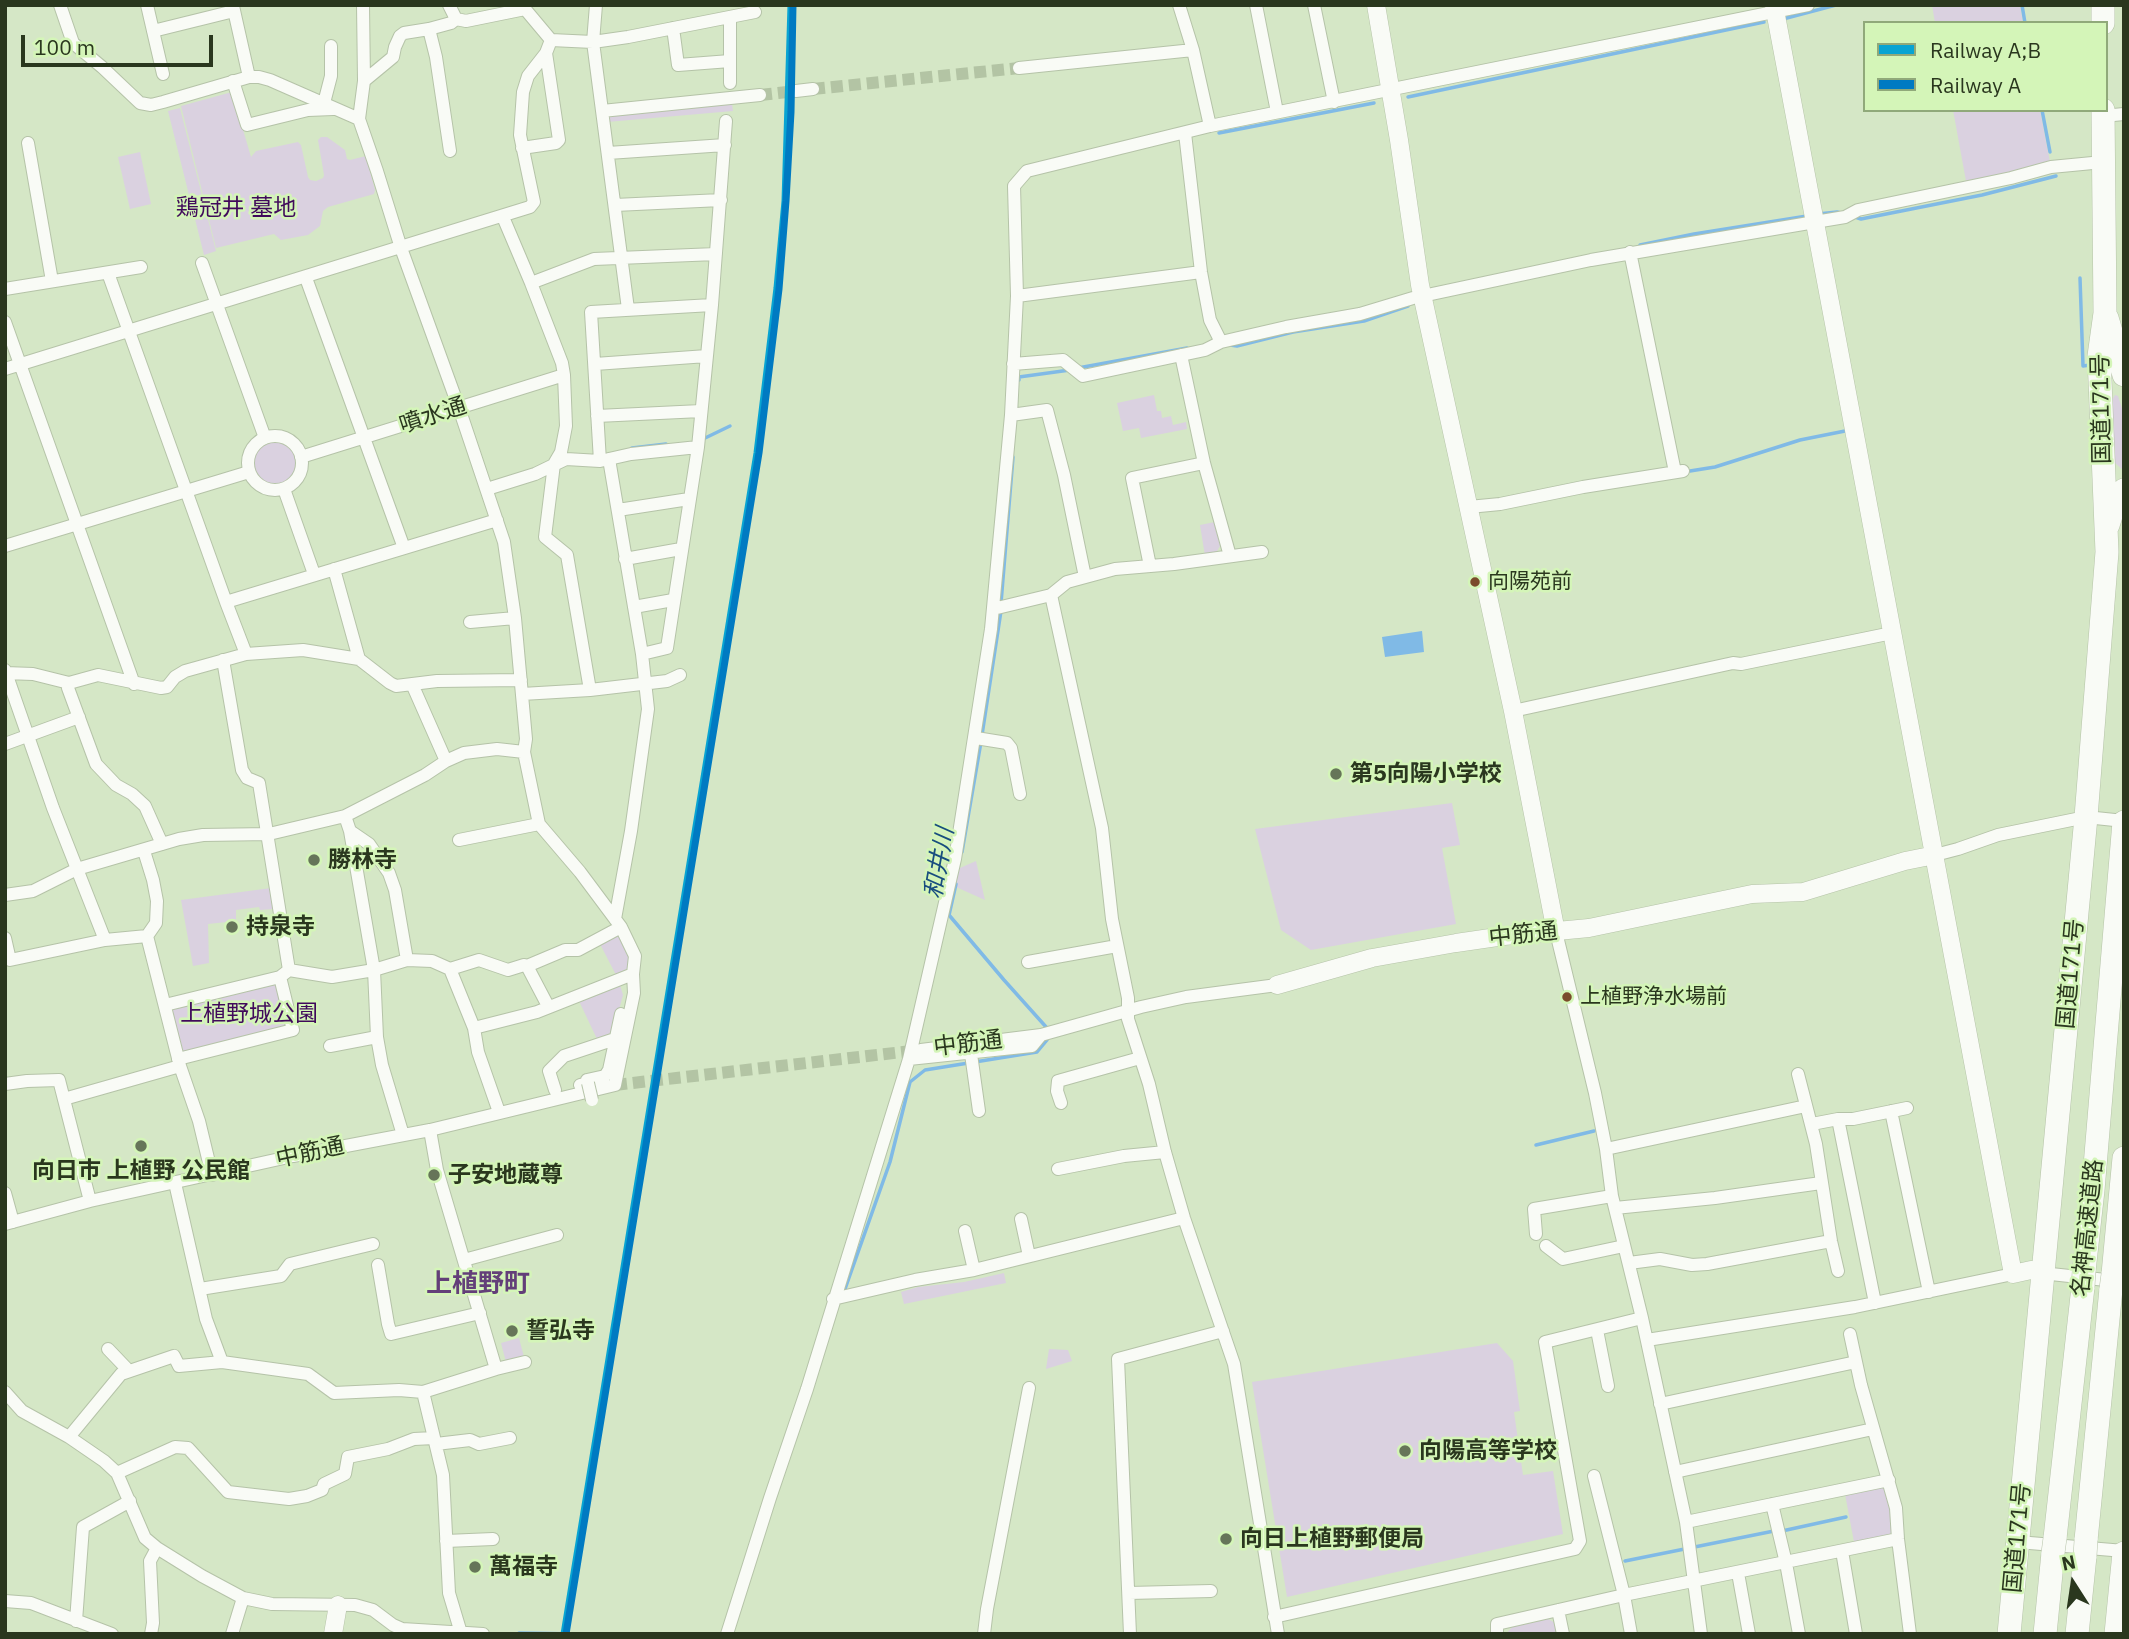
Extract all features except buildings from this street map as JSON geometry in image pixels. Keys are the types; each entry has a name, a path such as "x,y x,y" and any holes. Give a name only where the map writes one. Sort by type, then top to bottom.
{"highway":[{"name":"国道171号","path":"2009,1634 2086,817 2106,552 2113,365 2105,313 2103,162 2110,114"},
{"path":"2106,531 2116,500 2124,490"},
{"name":"名神高速道路","path":"2045,1634 2093,1191 2124,823"},
{"name":"名神高速道路","path":"2077,1634 2116,1282 2124,1158"},
{"path":"2116,1634 2124,1552"}],"street":[{"path":"60,5 73,43 140,103 151,105 249,76 270,80 359,119"},
{"path":"147,5 163,74"},
{"path":"363,5 364,80 359,119 504,542 515,618 526,739 524,752 538,824 580,872 618,923 635,956 610,1070 605,1076 587,1080 592,1100"},
{"path":"449,5 456,19"},
{"path":"596,5 593,41 628,309"},
{"path":"1179,5 1193,50 1210,126"},
{"path":"1256,5 1277,112"},
{"path":"1314,5 1334,102"},
{"path":"1376,5 1422,296 1513,711 1556,932 1595,1093 1613,1202 1643,1318 1686,1522 1701,1634"},
{"path":"727,1634 807,1389 909,1059 956,859 993,609 1011,415 1017,296 1014,186 1027,171 1210,126 1775,8 1808,5"},
{"path":"364,80 393,57 400,36 409,31 429,29 456,19 466,21 524,7 549,47 559,140 522,148"},
{"path":"153,31 234,8 249,76"},
{"path":"1775,8 2013,1275"},
{"path":"520,125 523,92 528,76 549,47 673,29 755,12"},
{"path":"730,17 730,83"},
{"path":"429,29 438,68 450,151"},
{"path":"673,29 678,65 730,61"},
{"path":"324,103 331,76 331,46"},
{"path":"1019,68 1193,50"},
{"path":"233,81 247,125 308,110 340,109"},
{"path":"796,91 813,89"},
{"path":"602,111 760,94"},
{"path":"5,369 530,207 534,202 514,99"},
{"path":"642,654 667,648 698,447 708,356 726,121"},
{"path":"1185,133 1201,272 1215,345"},
{"path":"28,144 52,281"},
{"path":"608,153 724,145"},
{"path":"1013,364 1063,360 1083,376 1181,355 1286,327 1360,314 1422,296 1630,252 1814,217 1850,214 2050,167 2103,162"},
{"path":"615,205 721,200"},
{"path":"503,217 562,363 566,426 561,452 554,464 545,537 567,555 590,690"},
{"path":"1469,507 1500,504 1583,487 1679,472 1630,252"},
{"path":"531,283 594,259 716,254"},
{"path":"202,263 265,438"},
{"path":"5,289 141,267"},
{"path":"1017,296 1201,272"},
{"path":"108,273 246,654"},
{"path":"306,278 404,548"},
{"path":"165,1006 285,973 332,977 374,970 407,960 432,961 450,969 478,960 508,970 527,966 565,950 578,950 618,923 648,709 642,654 618,510 597,416 591,312 712,304"},
{"path":"5,322 134,684"},
{"path":"1181,355 1204,463 1230,556"},
{"path":"595,364 708,356"},
{"name":"噴水通","path":"301,457 564,375"},
{"path":"1011,415 1048,410 1085,577"},
{"path":"597,416 701,411"},
{"path":"274,436 292,442 298,448 301,472 291,485 284,489 263,488 249,472 248,455 258,442 265,438 274,436"},
{"path":"486,489 535,474 566,459 605,460 631,454 698,447"},
{"path":"1150,566 1132,478 1204,463"},
{"path":"5,546 249,472"},
{"path":"284,489 314,574"},
{"path":"618,510 689,499"},
{"path":"226,603 497,520"},
{"path":"625,559 681,549"},
{"path":"993,609 1051,595 1067,582 1115,569 1262,552"},
{"path":"334,569 359,659"},
{"path":"1051,595 1102,828 1117,946 1129,1010 1128,1019 1149,1084 1184,1218 1234,1364 1278,1634"},
{"path":"634,607 673,600"},
{"path":"470,622 515,618"},
{"path":"1513,711 1733,663 1741,664 1892,634"},
{"path":"104,940 6,672 33,674 69,683 98,675 161,688 167,687 175,677 185,671 223,660 246,654 303,650 359,659 396,686 437,681 590,690 667,681 680,675"},
{"path":"64,1099 179,1062 293,1030 269,834 259,783 247,778 242,770 223,660"},
{"path":"69,683 68,688 96,764 116,785 145,806 162,844"},
{"path":"412,684 446,761"},
{"path":"5,744 79,717"},
{"path":"976,738 1007,743 1011,748 1020,794"},
{"path":"5,895 33,891 77,869 162,844 203,835 269,834 345,816 464,753 497,749 524,752"},
{"path":"345,816 374,970 377,1037 382,1065 403,1135"},
{"name":"中筋通","path":"921,1050 1046,1033 1186,997 1277,985 1372,958 1504,936 1589,928 1752,894 1803,892 1905,861 1958,849 1998,835 2086,817 2124,823"},
{"path":"459,840 538,824"},
{"path":"349,831 369,844 389,873 395,890 407,960"},
{"path":"144,851 157,901 156,923 147,936 179,1062 200,1121 212,1175"},
{"path":"5,938 10,960 20,964 104,940 147,936"},
{"path":"1028,962 1117,946"},
{"path":"527,966 548,1006"},
{"path":"450,969 474,1028 478,1052 499,1109 555,1090 588,1083"},
{"path":"474,1028 537,1012 633,974"},
{"name":"中筋通","path":"9,1223 293,1156 429,1130 499,1109 615,1085 634,993 633,974"},
{"path":"909,1059 1032,1046 1046,1033"},
{"path":"330,1046 377,1037"},
{"path":"555,1090 549,1071 564,1056 615,1039"},
{"path":"971,1054 979,1111"},
{"path":"1061,1103 1057,1091 1058,1081 1140,1058"},
{"path":"1798,1074 1812,1124 1838,1271"},
{"path":"5,1084 60,1080 90,1202"},
{"path":"1606,1149 1806,1106"},
{"path":"1812,1124 1907,1108"},
{"path":"1891,1111 1929,1292"},
{"path":"1838,1119 1875,1303"},
{"path":"429,1130 437,1170 496,1369"},
{"path":"1058,1169 1124,1156 1165,1152"},
{"path":"175,1183 205,1319 222,1362"},
{"path":"1536,1234 1534,1209 1613,1202 1715,1198 1821,1183"},
{"path":"5,1193 9,1223"},
{"path":"833,1299 974,1270 1184,1218"},
{"path":"1021,1219 1029,1256"},
{"path":"965,1231 974,1270"},
{"path":"464,1260 557,1235"},
{"path":"1629,1263 1660,1259 1692,1265 1707,1264 1831,1241"},
{"path":"200,1289 281,1276 290,1264 373,1244"},
{"path":"1546,1246 1563,1259 1623,1246"},
{"path":"378,1265 391,1334 480,1313"},
{"path":"1647,1340 1875,1303 2031,1270 2051,1275 2116,1282"},
{"path":"1275,1617 1575,1549 1580,1541 1545,1342 1643,1318"},
{"path":"1130,1634 1118,1359 1223,1331"},
{"path":"1597,1331 1608,1386"},
{"path":"1850,1334 1896,1508 1910,1634"},
{"path":"108,1349 129,1371"},
{"path":"69,1437 121,1374 174,1356 179,1366 222,1362 308,1374 334,1393 399,1390 424,1392 525,1362"},
{"path":"1660,1404 1856,1362"},
{"path":"984,1634 1029,1388"},
{"path":"5,1392 22,1411 69,1437 117,1473 145,1538 202,1576 243,1598 272,1604 355,1605 373,1610 393,1625 414,1632 483,1634"},
{"path":"424,1392 443,1475 449,1592 461,1633"},
{"path":"1675,1472 1873,1429"},
{"path":"117,1473 175,1447 188,1448 228,1492 289,1499 322,1490 324,1484 345,1474 348,1457 388,1449 414,1439 470,1440 480,1444 510,1438"},
{"path":"1594,1476 1631,1634"},
{"path":"1686,1522 1889,1480"},
{"path":"76,1621 83,1527 130,1501"},
{"path":"1772,1504 1799,1634"},
{"path":"446,1541 494,1539"},
{"path":"1497,1634 1497,1624 1898,1539"},
{"path":"2018,1542 2124,1552"},
{"path":"150,1634 153,1623 150,1561 157,1548"},
{"path":"1842,1551 1856,1634"},
{"path":"1738,1573 1749,1634"},
{"path":"1129,1593 1211,1591"},
{"path":"232,1634 243,1598"},
{"path":"5,1601 31,1603 112,1634"},
{"path":"333,1634 338,1605"},
{"path":"1558,1610 1563,1634"}],"green space":[{"path":"1932,5 2020,5 2023,21 1935,21"},
{"name":"鶏冠井 墓地","path":"232,92 251,157 256,151 298,142 308,177 316,181 324,175 318,140 327,137 345,150 347,159 366,156 374,194 328,207 323,211 320,226 308,235 281,240 274,234 216,248 181,106"},
{"path":"732,104 733,111 607,122 607,115"},
{"path":"180,108 216,251 204,255 168,111"},
{"path":"1953,112 2040,112 2050,162 1966,181"},
{"path":"140,152 151,204 130,209 118,157"},
{"path":"1154,395 1157,411 1161,411 1162,418 1171,416 1173,425 1186,422 1187,429 1141,438 1139,428 1123,431 1117,403"},
{"path":"2115,395 2118,396 2124,415 2124,471 2115,463 2112,400"},
{"path":"275,441 291,448 298,464 291,480 275,487 259,480 252,464 259,448"},
{"path":"1215,522 1220,546 1216,553 1205,556 1200,525"},
{"path":"1452,803 1460,845 1442,848 1456,924 1311,950 1281,930 1255,829"},
{"path":"976,861 985,900 956,887 960,868"},
{"path":"271,888 274,909 260,910 259,907 236,910 236,921 208,924 209,963 193,966 181,900"},
{"path":"618,935 630,958 628,968 616,975 599,942"},
{"name":"上植野城公園","path":"273,982 277,985 289,1030 186,1055 179,1052 170,1015 175,1006"},
{"path":"620,985 623,995 613,1032 597,1039 579,1001"},
{"path":"1004,1273 1006,1283 904,1304 901,1292 918,1287 964,1282"},
{"path":"519,1338 524,1357 506,1362 501,1343"},
{"path":"1497,1343 1513,1361 1520,1411 1514,1412 1523,1475 1553,1471 1563,1534 1287,1597 1252,1382"},
{"path":"1049,1349 1068,1350 1072,1361 1046,1369"},
{"path":"1887,1486 1895,1528 1889,1535 1854,1542 1845,1494"},
{"path":"1548,1619 1557,1624 1559,1634 1506,1634 1512,1627"}],"water":[{"path":"1422,631 1424,652 1385,657 1382,637"}],"waterway":[{"path":"1783,19 1836,5"},
{"path":"2022,5 2025,21"},
{"path":"1408,97 1764,22"},
{"path":"1219,133 1374,103"},
{"path":"2042,112 2050,152"},
{"path":"1852,216 1861,219 1982,195 2056,176"},
{"path":"1818,214 1841,213"},
{"path":"1640,245 1807,216"},
{"path":"2080,278 2083,366 2090,365"},
{"path":"1230,345 1237,346 1293,332 1364,321 1408,306"},
{"path":"1078,368 1187,348"},
{"path":"1019,380 1019,377 1070,370"},
{"path":"701,440 730,426"},
{"path":"1690,471 1715,467 1800,440 1845,431"},
{"path":"632,448 666,444"},
{"name":"和井川","path":"1001,603 1013,457"},
{"name":"和井川","path":"982,735 1001,611"},
{"name":"和井川","path":"962,852 981,742"},
{"name":"和井川","path":"845,1289 890,1162 910,1082 925,1070 1037,1052 1047,1040 1047,1028 949,915 956,884"},
{"path":"1536,1145 1594,1131"},
{"path":"1782,1531 1846,1517"},
{"path":"1625,1561 1774,1531"},
{"name":"和井川","path":"519,1633 580,1634"}],"tunnel":[{"path":"813,89 1019,68"},
{"path":"760,95 796,91"},
{"path":"615,1085 920,1050"}],"rail line":[{"name":"A;B","path":"564,1634 757,453 785,201 791,5"},
{"name":"A","path":"566,1634 759,453 779,289 786,201 793,5"}],"place":[{"name":"向陽苑前","path":"1475,582"},
{"name":"第5向陽小学校","path":"1336,774"},
{"name":"勝林寺","path":"314,860"},
{"name":"持泉寺","path":"232,927"},
{"name":"上植野浄水場前","path":"1567,997"},
{"name":"向日市 上植野 公民館","path":"141,1146"},
{"name":"子安地蔵尊","path":"434,1175"},
{"name":"誓弘寺","path":"512,1331"},
{"name":"向陽高等学校","path":"1405,1451"},
{"name":"向日上植野郵便局","path":"1226,1539"},
{"name":"萬福寺","path":"475,1567"}],"district":[{"name":"上植野町","path":"478,1284"}]}
